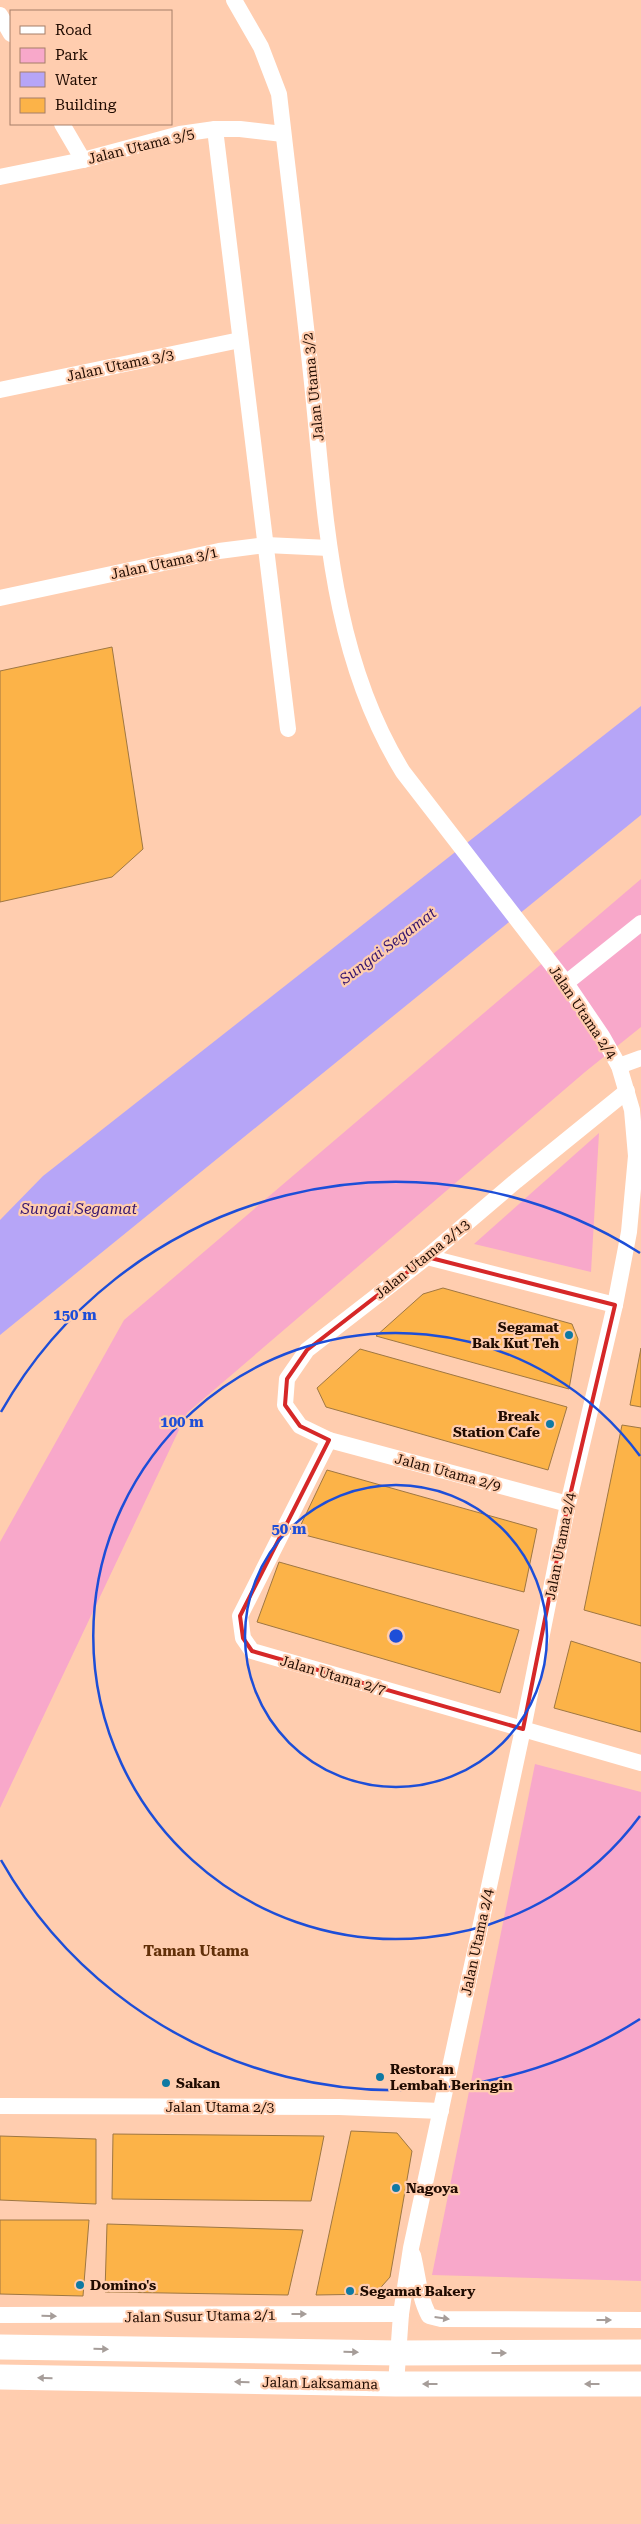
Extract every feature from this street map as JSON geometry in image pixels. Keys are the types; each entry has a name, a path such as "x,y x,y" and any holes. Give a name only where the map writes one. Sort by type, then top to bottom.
{"main road":[{"path":"0,2347 398,2353 641,2352"},
{"name":"Jalan Laksamana","path":"0,2377 396,2384 641,2384"}],"street":[{"name":"Jalan Utama 3/2","path":"234,0 261,47 279,94 330,548 349,646 362,690 386,745 403,772"},
{"path":"0,15 10,32"},
{"path":"63,125 83,160"},
{"name":"Jalan Utama 3/5","path":"0,177 83,160 180,134 240,129 283,134"},
{"path":"214,130 288,729"},
{"name":"Jalan Utama 3/3","path":"0,390 240,340"},
{"name":"Jalan Utama 3/1","path":"0,598 219,551 266,545 330,548"},
{"name":"Jalan Utama 2/4","path":"396,2384 401,2314 411,2248 523,1729 568,1504 615,1305 629,1232 636,1156 635,1128 627,1091 618,1066 566,983 403,772"},
{"path":"566,983 641,923"},
{"path":"618,1066 641,1058"},
{"name":"Jalan Utama 2/13","path":"329,1440 300,1426 285,1405 287,1379 307,1350 427,1257 516,1181 627,1091"},
{"path":"427,1257 615,1305"},
{"name":"Jalan Utama 2/9","path":"329,1440 568,1504"},
{"name":"Jalan Utama 2/7","path":"329,1440 240,1616 243,1638 252,1651 641,1763"},
{"name":"Jalan Utama 2/3","path":"0,2106 339,2107 441,2111"},
{"path":"411,2248 419,2278 421,2302 429,2316 441,2319 641,2320"},
{"name":"Jalan Susur Utama 2/1","path":"0,2315 401,2314"}],"highlighted area":[{"path":"427,1257 615,1305 568,1504 523,1729 252,1651 243,1638 240,1616 329,1440 300,1426 285,1405 287,1379 307,1350"}],"green space":[{"path":"641,879 641,1027 585,1072 187,1413 0,1808 0,1542 124,1320"},
{"path":"599,1133 591,1272 474,1244"},
{"path":"535,1764 641,1792 641,2281 432,2275"}],"water":[{"name":"Sungai Segamat","path":"641,706 641,815 0,1335 0,1220 43,1176"}],"building":[{"path":"112,647 143,849 112,877 0,902 0,671"},
{"path":"443,1288 572,1324 578,1339 569,1389 376,1336 423,1294"},
{"path":"641,1348 641,1407 630,1405"},
{"path":"360,1349 567,1407 548,1470 326,1407 317,1388"},
{"path":"622,1425 641,1428 641,1626 584,1610"},
{"path":"327,1470 537,1529 524,1592 297,1533"},
{"path":"279,1562 519,1630 500,1693 257,1622"},
{"path":"571,1641 641,1663 641,1732 554,1708"},
{"path":"351,2131 397,2133 412,2151 390,2277 375,2294 316,2295"},
{"path":"113,2134 324,2136 311,2201 112,2199"},
{"path":"0,2136 96,2139 96,2204 0,2200"},
{"path":"0,2220 89,2220 83,2296 0,2294"},
{"path":"107,2224 303,2230 288,2295 105,2292"}],"place":[{"name":"Segamat Bak Kut Teh","path":"569,1335"},
{"name":"Break Station Cafe","path":"550,1424"},
{"name":"Restoran Lembah Beringin","path":"380,2077"},
{"name":"Sakan","path":"166,2083"},
{"name":"Nagoya","path":"396,2188"},
{"name":"Domino's","path":"80,2285"},
{"name":"Segamat Bakery","path":"350,2291"}],"district":[{"name":"Taman Utama","path":"196,1951"}]}
